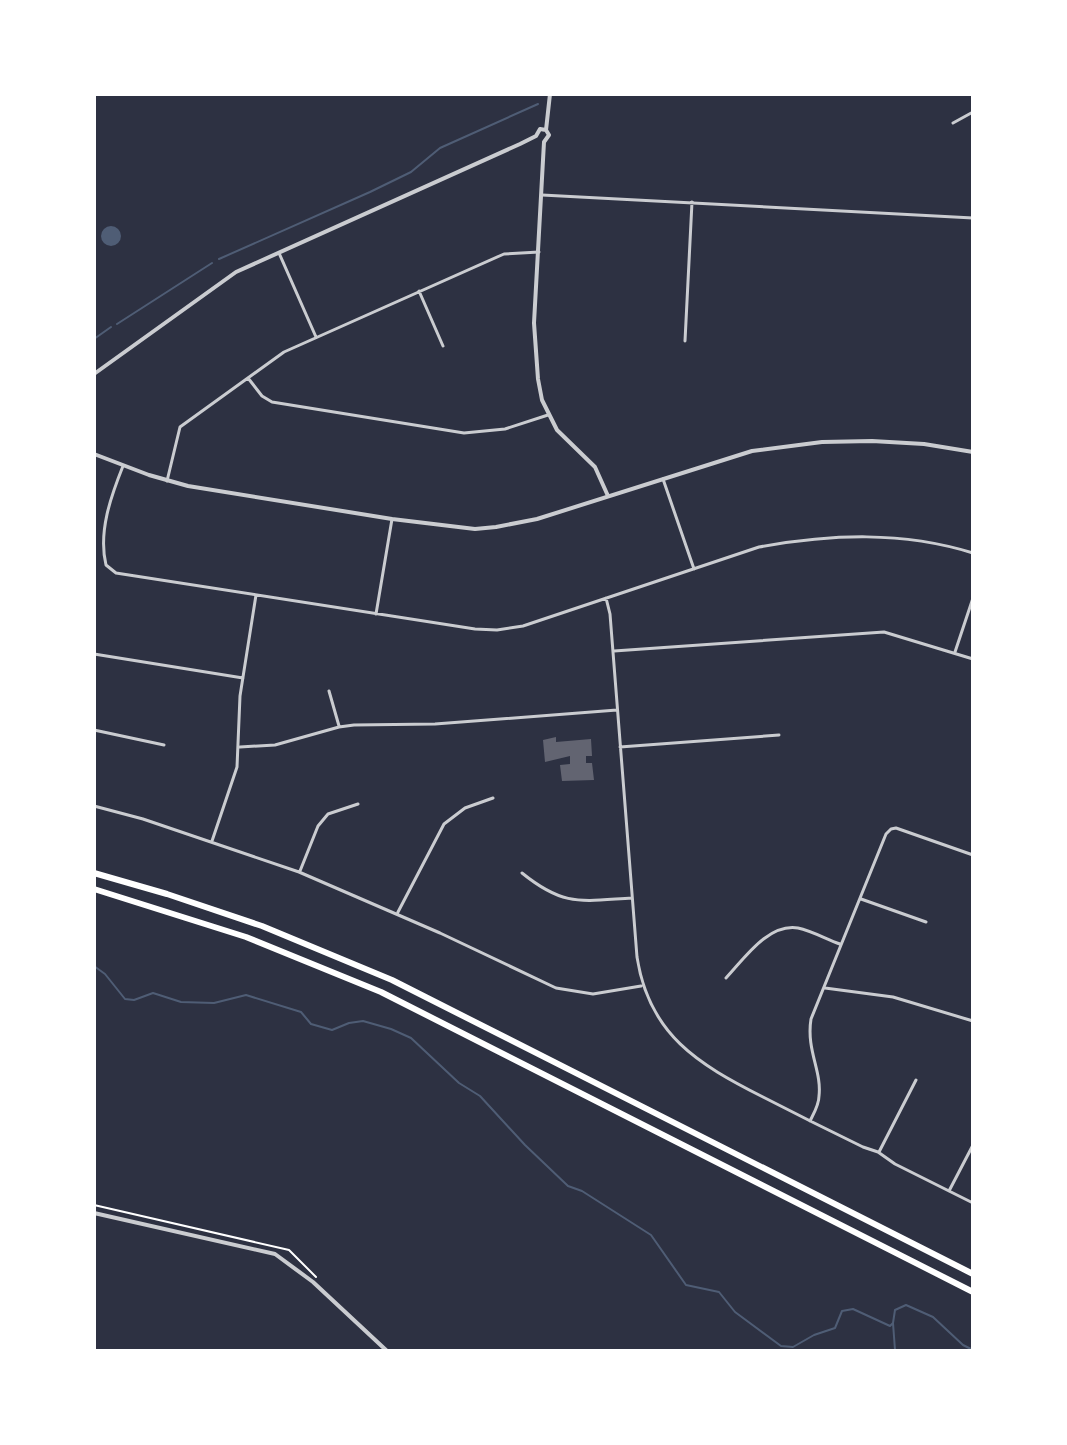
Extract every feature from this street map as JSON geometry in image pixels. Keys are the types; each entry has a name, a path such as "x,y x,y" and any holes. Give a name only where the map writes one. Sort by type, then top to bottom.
{"highway":[{"path":"94,873 262,926 392,980 973,1274"},
{"path":"94,889 235,933 381,992 973,1292"}],"street":[{"path":"550,94 546,130 549,135 544,142 535,346 538,379 548,415 567,442 595,467 608,496"},
{"path":"953,123 973,112"},
{"path":"94,374 236,272 536,136 538,130 546,130"},
{"path":"536,136 544,142"},
{"path":"542,195 973,218"},
{"path":"685,341 692,202"},
{"path":"167,481 180,427 284,352 504,254 514,251 539,252"},
{"path":"279,253 316,337"},
{"path":"419,291 443,346"},
{"path":"247,377 262,396 272,402 464,433 505,429 548,415"},
{"path":"94,454 167,481 392,519 454,527 496,527 537,519 752,451 822,442 900,442 973,452"},
{"path":"123,466 107,514 104,554 109,569 121,574 475,629 523,626 759,547 793,541 886,536 973,553"},
{"path":"663,479 694,569"},
{"path":"376,614 392,519"},
{"path":"212,841 233,783 240,747 239,705 256,595"},
{"path":"606,598 637,957 643,985 660,1021 690,1054 722,1076 878,1152 895,1164 973,1203"},
{"path":"955,653 973,598"},
{"path":"612,651 884,632 973,659"},
{"path":"94,654 243,678"},
{"path":"329,691 339,727"},
{"path":"240,747 275,745 339,727 444,723 617,710"},
{"path":"94,730 164,745"},
{"path":"620,747 779,735"},
{"path":"397,914 444,824 465,808 493,798"},
{"path":"299,872 318,826 328,814 358,804"},
{"path":"94,806 212,841 299,872 556,988 593,994 643,985"},
{"path":"810,1121 820,1097 808,1034 811,1019 886,834 891,829 973,855"},
{"path":"522,873 544,891 565,899 632,898"},
{"path":"860,899 926,922"},
{"path":"726,978 760,943 780,929 801,928 841,945"},
{"path":"823,988 904,999 973,1021"},
{"path":"878,1152 916,1080"},
{"path":"949,1191 973,1145"},
{"path":"94,1213 275,1254 313,1282 387,1351"}],"path":[{"path":"94,1205 289,1250 322,1283"}],"water":[{"path":"107,226 115,226 121,236 115,246 107,246 101,240 101,232"}],"building":[{"path":"556,737 556,742 591,739 592,756 586,756 586,763 592,763 594,780 562,781 560,765 570,764 570,756 545,762 543,740"}],"waterway":[{"path":"219,259 370,192 411,172 440,148 538,104"},
{"path":"117,324 212,263"},
{"path":"94,339 111,327"},
{"path":"94,966 105,974 125,999 134,1000 153,993 181,1002 214,1003 246,995 301,1012 311,1024 332,1030 363,1021 411,1038 459,1083 480,1096 568,1186 582,1191 651,1235 686,1285 719,1292 735,1312 781,1346 793,1347 835,1328 842,1311 853,1309 890,1326 895,1310 906,1305 933,1317 963,1345 973,1350"},
{"path":"892,1351 895,1350 893,1323"},
{"path":"879,1351 889,1351"}]}
